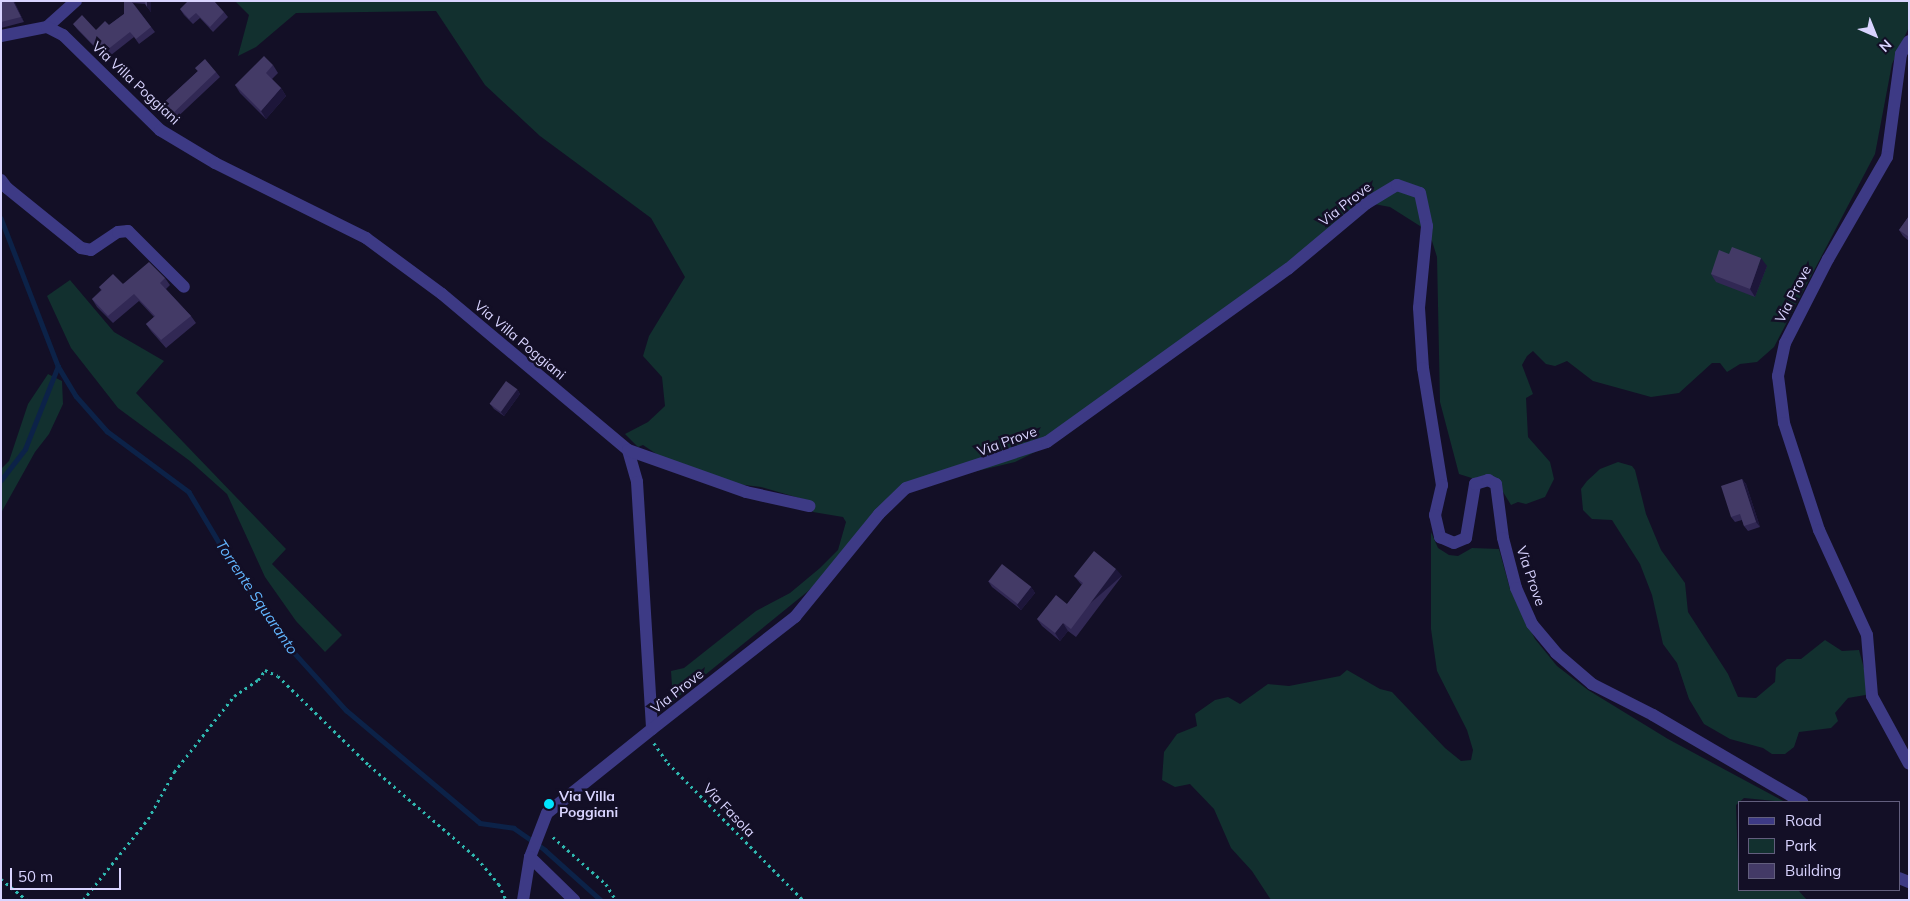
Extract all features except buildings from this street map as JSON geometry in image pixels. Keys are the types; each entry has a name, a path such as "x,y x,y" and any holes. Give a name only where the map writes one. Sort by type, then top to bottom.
{"street":[{"path":"1,36 48,27 76,1"},
{"name":"Via Villa Poggiani","path":"48,27 63,35 160,130 214,163 366,238 442,294 628,450"},
{"name":"Via Prove","path":"1909,41 1901,54 1887,157 1828,259 1785,343 1778,376 1784,423 1819,530 1867,635 1872,696 1909,764"},
{"path":"1,180 7,188 81,248 91,250 118,232 128,231 184,287"},
{"name":"Via Prove","path":"652,729 795,617 879,514 906,488 1047,442 1288,269 1367,203 1397,184 1420,193 1427,226 1419,308 1423,368 1442,485 1435,515 1440,537 1454,543 1466,538 1475,484 1488,480 1496,484 1503,538 1516,588 1532,624 1556,653 1592,684 1653,715 1800,801"},
{"path":"628,450 746,492 808,506"},
{"path":"523,900 530,857 540,826 547,813 652,729 637,482 628,450"},
{"path":"530,857 574,900"}],"path":[{"path":"83,900 148,819 174,772 234,696 258,680 265,670 278,676 369,765 477,858 499,884 506,900"},
{"name":"Via Fasola","path":"652,729 656,747 668,763 803,900"},
{"path":"540,826 594,872 616,900"},
{"path":"1,879 27,900"}],"green space":[{"path":"235,1 1909,1 1909,27 1892,64 1875,154 1774,347 1757,362 1740,364 1727,372 1720,363 1712,363 1679,393 1651,397 1593,381 1567,361 1555,366 1546,364 1533,351 1527,356 1522,365 1533,394 1526,398 1528,437 1550,462 1554,479 1545,497 1526,504 1518,502 1511,505 1500,487 1459,474 1440,402 1437,257 1432,241 1420,226 1390,207 1374,204 1039,450 1015,462 901,489 836,564 807,592 673,701 671,671 684,668 756,611 790,593 820,568 838,550 846,522 843,517 813,512 813,502 761,487 728,483 658,455 643,445 638,447 625,434 648,422 665,406 662,377 643,356 649,336 685,277 651,218 540,136 485,85 436,11 296,13 256,47 238,56 249,15"},
{"path":"70,280 114,332 164,361 136,393 286,549 272,564 342,635 325,652 296,621 265,577 227,494 190,461 118,408 71,348 47,296"},
{"path":"48,374 62,381 63,404 49,434 35,452 1,513 1,469 9,461 28,404"},
{"path":"1618,462 1632,466 1635,470 1646,514 1661,550 1685,583 1688,612 1728,674 1738,697 1756,698 1775,682 1776,668 1780,664 1787,659 1801,659 1825,640 1842,651 1859,650 1871,694 1848,698 1835,713 1838,721 1831,728 1799,732 1794,747 1785,754 1772,754 1763,748 1730,739 1704,724 1689,699 1677,663 1663,644 1652,595 1640,564 1612,520 1592,519 1583,510 1581,489 1600,469"},
{"path":"1431,532 1438,548 1449,555 1458,556 1472,548 1499,549 1510,589 1535,639 1557,666 1588,690 1668,739 1783,801 1744,798 1738,801 1736,805 1738,891 1799,891 1807,900 1271,900 1252,871 1231,848 1214,809 1190,784 1175,787 1162,780 1164,752 1177,734 1197,726 1195,714 1215,700 1228,697 1240,704 1268,684 1289,686 1340,676 1347,670 1380,689 1392,692 1445,748 1461,761 1471,760 1473,750 1467,730 1437,671 1431,629"}],"waterway":[{"name":"Torrente Squaranto","path":"1,218 58,366 76,396 107,431 189,492 245,586 290,648 346,710 480,823 514,828 545,850 601,900"},
{"path":"1,480 25,449 58,366"}],"place":[{"name":"Via Villa Poggiani","path":"549,804"}]}
